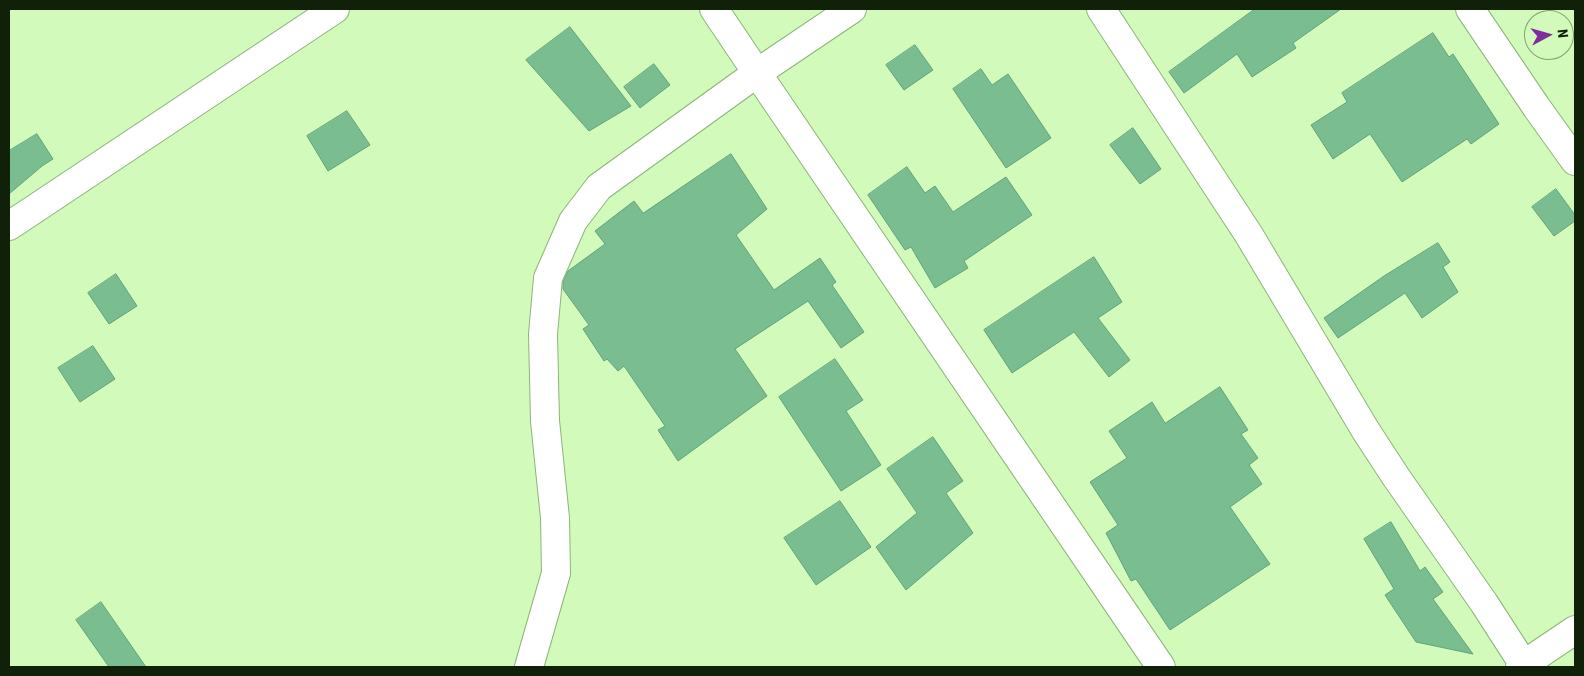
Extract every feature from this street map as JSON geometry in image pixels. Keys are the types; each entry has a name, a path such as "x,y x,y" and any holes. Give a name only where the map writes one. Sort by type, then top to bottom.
{"street":[{"path":"9,226 335,9"},
{"path":"714,9 1161,667"},
{"path":"529,667 556,573 555,518 545,421 542,334 548,278 573,221 599,187 757,73 852,9"},
{"path":"1101,9 1249,235 1371,439 1484,603 1522,666 1575,630"},
{"path":"1470,9 1575,161"}],"building":[{"path":"1255,9 1341,9 1293,43 1296,48 1252,77 1237,54 1184,93 1169,72"},
{"path":"570,27 631,106 589,131 526,60"},
{"path":"1433,33 1449,57 1453,54 1499,124 1471,144 1467,139 1402,182 1370,134 1333,159 1311,125 1347,102 1342,93"},
{"path":"915,45 933,70 904,90 886,65"},
{"path":"654,64 670,85 640,108 624,87"},
{"path":"981,69 992,85 1008,74 1051,138 1006,168 953,89"},
{"path":"347,111 370,145 328,171 307,136"},
{"path":"1133,128 1161,169 1140,184 1110,145"},
{"path":"37,134 53,159 9,194 9,151"},
{"path":"731,154 767,209 736,235 774,290 820,258 836,282 832,285 864,332 841,348 808,301 735,349 767,396 678,461 658,430 665,426 624,366 618,371 607,359 604,361 583,329 589,325 563,289 563,282 568,271 605,244 595,231 634,201 643,213"},
{"path":"907,167 925,193 935,186 953,212 1006,177 1032,215 964,261 968,268 935,288 911,247 905,250 868,195"},
{"path":"1556,189 1575,215 1575,221 1554,236 1532,207"},
{"path":"1438,243 1450,262 1443,267 1458,292 1422,318 1405,293 1338,338 1324,318 1384,276"},
{"path":"1094,257 1122,302 1098,318 1130,360 1109,377 1074,332 1012,373 984,330"},
{"path":"116,274 137,306 109,324 88,293"},
{"path":"93,346 115,379 80,402 58,368"},
{"path":"835,359 863,400 846,411 881,465 841,491 779,397"},
{"path":"1220,387 1248,430 1241,434 1258,458 1249,465 1262,484 1230,507 1270,564 1170,630 1136,579 1131,581 1106,533 1118,525 1090,482 1127,458 1109,431 1152,402 1165,423"},
{"path":"933,437 963,481 946,493 973,533 906,590 876,547 917,513 887,469"},
{"path":"840,501 871,547 816,585 784,538"},
{"path":"1391,522 1420,571 1425,567 1443,592 1433,599 1473,654 1416,642 1385,595 1394,589 1364,539"},
{"path":"101,602 146,667 109,667 76,620"}]}
